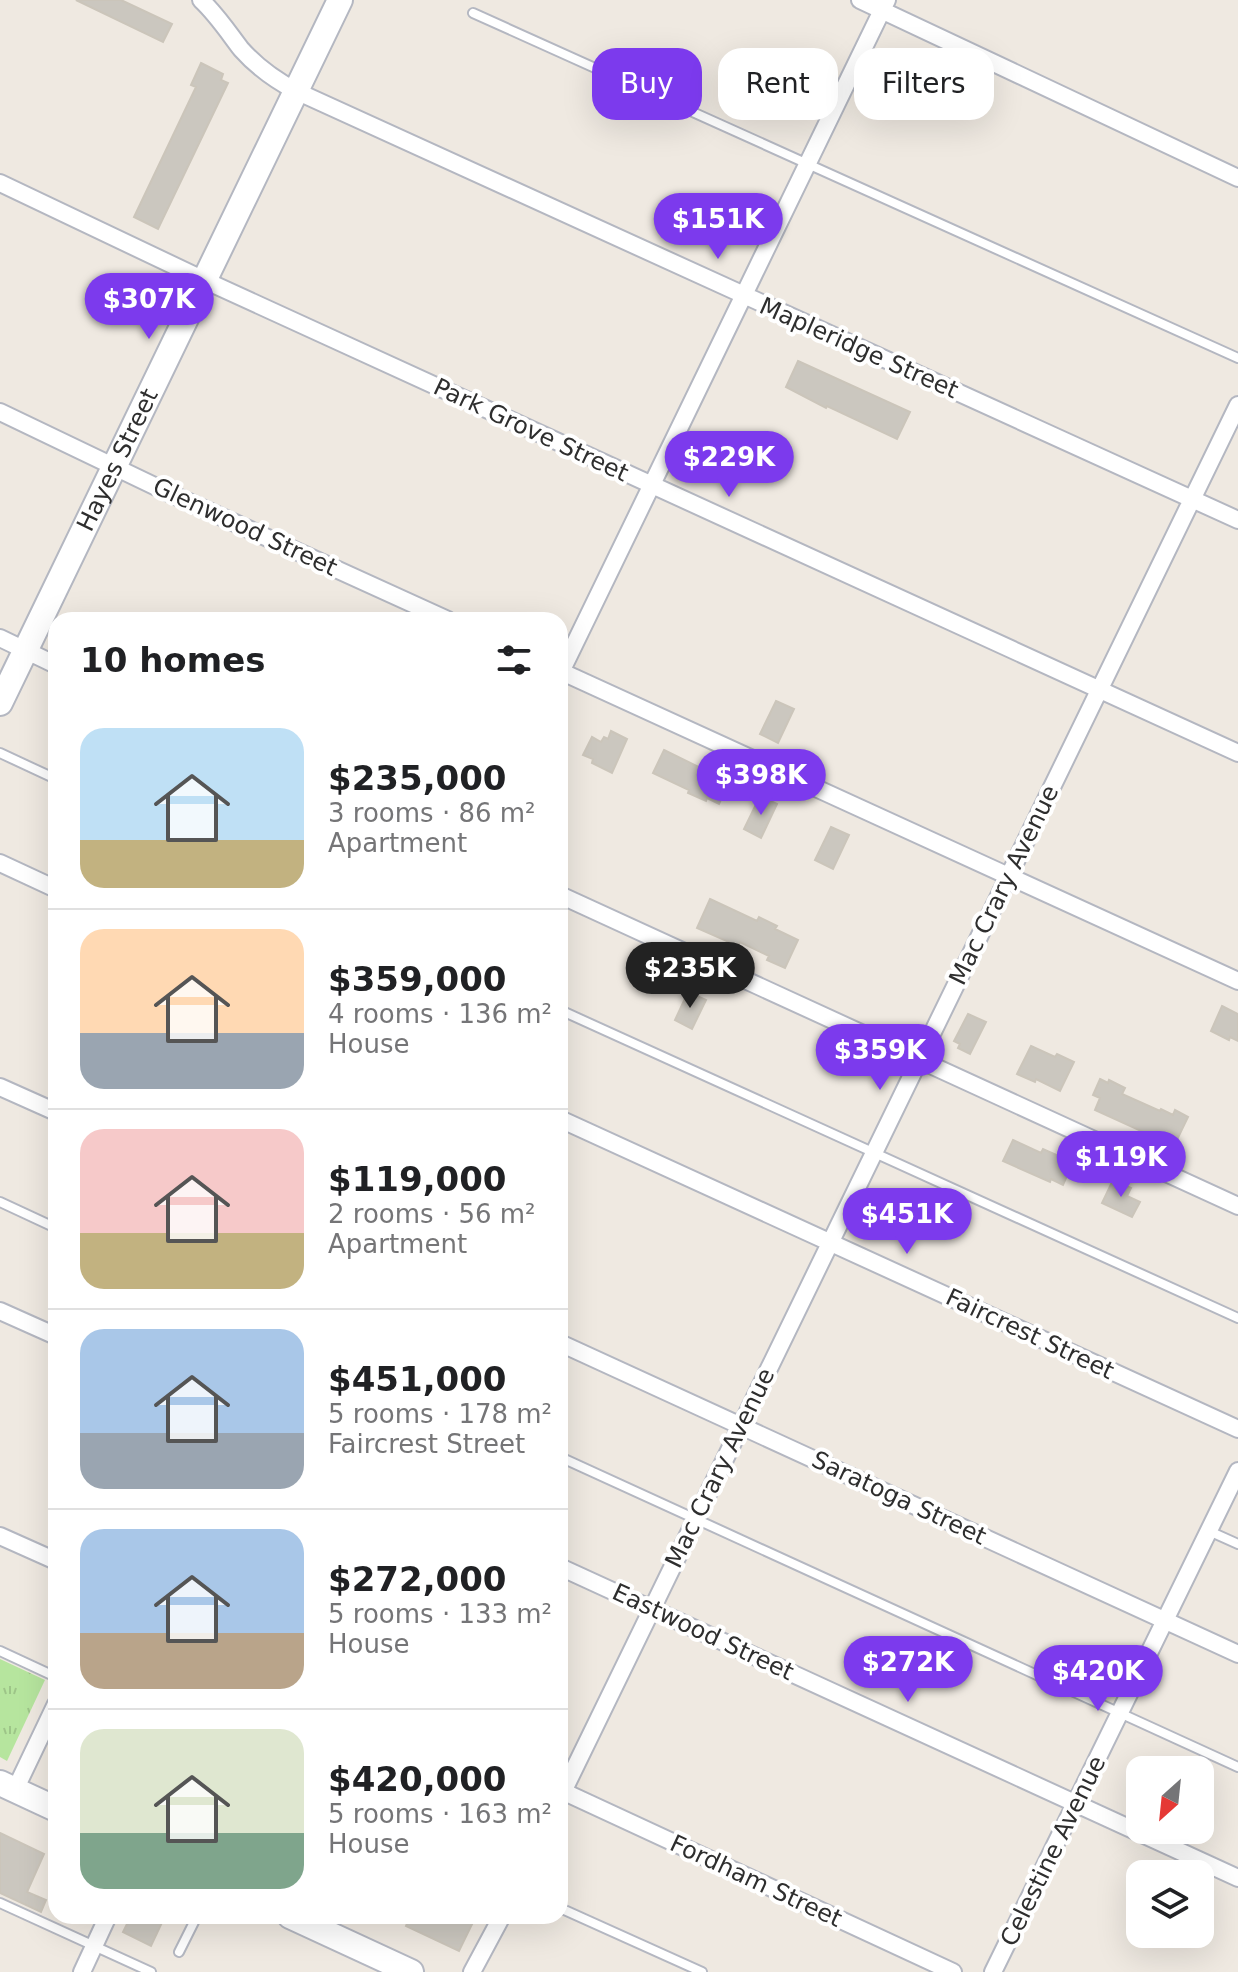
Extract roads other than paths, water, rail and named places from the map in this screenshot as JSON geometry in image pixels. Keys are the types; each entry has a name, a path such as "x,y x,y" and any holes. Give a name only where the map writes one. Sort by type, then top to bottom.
{"street":[{"name":"Mapleridge Street","path":"201,0 256,64 296,91 1238,520"},
{"name":"Hayes Street","path":"0,703 340,0"},
{"path":"860,0 884,5 1238,178"},
{"path":"568,656 884,5"},
{"name":"Park Grove Street","path":"0,183 204,280 1238,753"},
{"name":"Mac Crary Avenue","path":"568,1779 1238,405"},
{"name":"Glenwood Street","path":"0,412 431,612"},
{"path":"0,638 48,661"},
{"path":"568,676 1238,981"},
{"path":"0,863 48,885"},
{"path":"568,899 1238,1206"},
{"path":"0,1087 48,1108"},
{"name":"Faircrest Street","path":"568,1123 1238,1429"},
{"path":"0,1311 48,1332"},
{"name":"Saratoga Street","path":"568,1347 1238,1654"},
{"name":"Celestine Avenue","path":"993,1972 1238,1471"},
{"path":"0,1536 48,1557"},
{"name":"Eastwood Street","path":"568,1571 1238,1878"},
{"path":"48,1718 8,1786 48,1805"},
{"name":"Fordham Street","path":"568,1796 953,1972"},
{"path":"82,1972 104,1924"},
{"path":"307,1924 411,1972"},
{"path":"472,1972 498,1924"}],"lane":[{"path":"473,13 1238,358"},
{"path":"0,753 48,775"},
{"path":"568,1014 1238,1318"},
{"path":"0,1202 48,1224"},
{"path":"568,1461 1238,1767"},
{"path":"1209,1531 1238,1544"},
{"path":"0,1651 48,1673"},
{"path":"0,1903 151,1972"},
{"path":"568,1912 702,1972"},
{"path":"179,1952 193,1924"}]}
